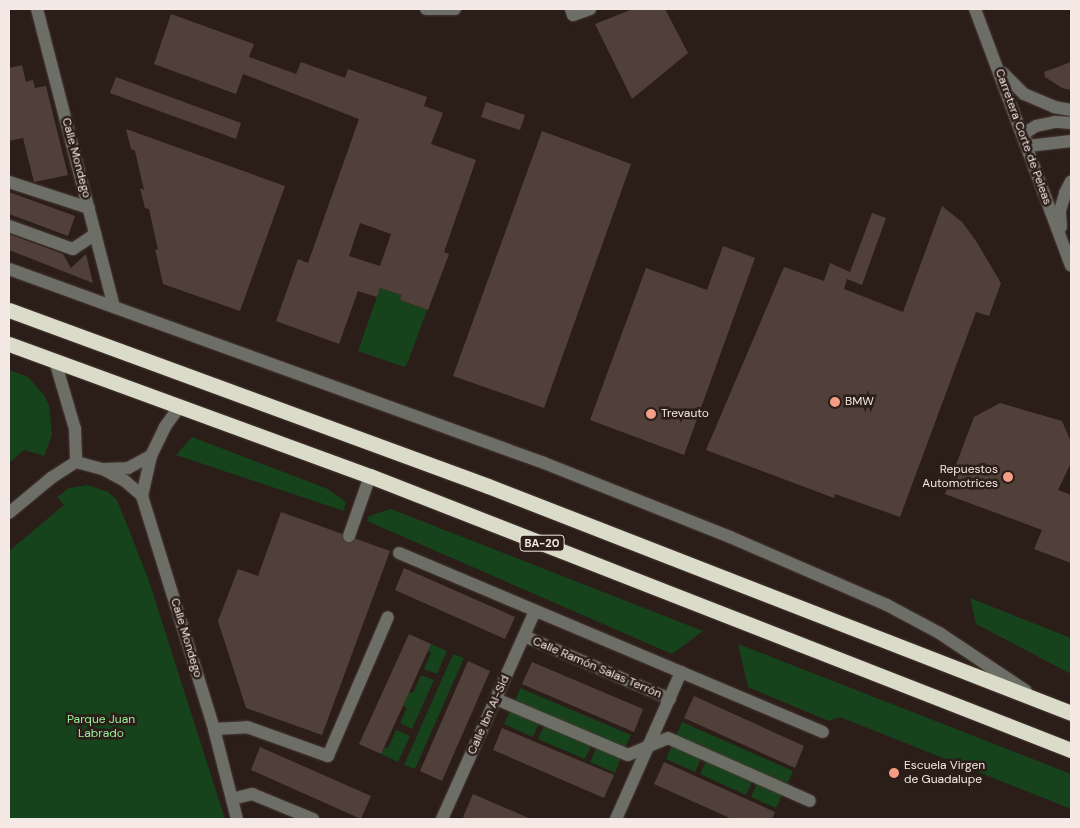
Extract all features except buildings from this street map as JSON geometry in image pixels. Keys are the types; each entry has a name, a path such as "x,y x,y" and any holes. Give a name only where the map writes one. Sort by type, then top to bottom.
{"highway":[{"name":"BA-20","path":"9,310 488,486 1071,713"},
{"name":"BA-20","path":"9,344 370,476 1071,750"}],"street":[{"name":"Calle Mondego","path":"37,9 114,307"},
{"path":"426,9 455,9"},
{"path":"572,12 590,9"},
{"name":"Carretera Corte de Peleas","path":"976,9 1071,266"},
{"path":"996,65 1016,88 1024,94 1054,107 1071,110"},
{"path":"1071,123 1056,122 1036,126 1023,134 1028,146 1071,141"},
{"path":"1062,239 1060,211 1071,181"},
{"path":"9,182 88,208"},
{"path":"9,226 72,249 95,234"},
{"path":"9,269 544,463 746,544 895,609 941,634 1042,702"},
{"path":"55,361 75,429 76,462"},
{"name":"Calle Mondego","path":"180,406 165,427 150,456 142,496 214,728 237,819"},
{"path":"103,469 128,468 150,456"},
{"path":"9,513 51,478 76,462 103,469 125,481 142,496"},
{"path":"348,536 370,476"},
{"path":"399,553 823,732"},
{"name":"Calle Ibn Al-Sid","path":"442,819 535,611"},
{"path":"214,728 246,728 328,756 388,617"},
{"name":"Calle Ramón Salas Terrón","path":"524,636 670,699"},
{"path":"616,819 681,672"},
{"path":"496,699 628,755 668,738 810,801"},
{"path":"232,799 252,794 313,819"}],"green space":[{"path":"380,288 402,295 400,300 427,310 407,364 404,367 358,351"},
{"path":"9,370 28,377 44,395 49,406 52,435 44,456 24,450 9,463"},
{"path":"192,437 328,489 346,502 344,511 176,455"},
{"name":"Parque Juan Labrado","path":"88,485 108,492 117,500 148,578 225,819 9,819 9,551 64,505 57,497 69,488"},
{"path":"391,509 703,631 672,654 367,521 369,516"},
{"path":"970,598 1071,638 1071,674 976,624"},
{"path":"431,644 447,651 437,674 424,669 431,653 428,651"},
{"path":"738,644 1071,774 1071,809 840,717 829,721 748,687"},
{"path":"453,654 464,658 415,769 404,765"},
{"path":"421,675 434,680 412,729 400,723 407,708 403,706 409,692 413,693"},
{"path":"520,688 631,735 624,750 514,703"},
{"path":"511,709 540,721 533,737 504,724"},
{"path":"682,722 793,771 786,787 675,738"},
{"path":"545,724 592,744 585,759 538,739"},
{"path":"396,730 410,736 398,762 381,754 385,747 388,748"},
{"path":"673,743 702,756 695,772 666,759"},
{"path":"597,746 621,757 615,773 590,762"},
{"path":"707,759 753,780 746,795 700,774"},
{"path":"758,781 783,793 776,808 751,797"}],"place":[{"name":"BMW","path":"835,402"},
{"name":"Trevauto","path":"651,414"},
{"name":"Repuestos Automotrices","path":"1008,477"},
{"name":"Escuela Virgen de Guadalupe","path":"894,773"}]}
